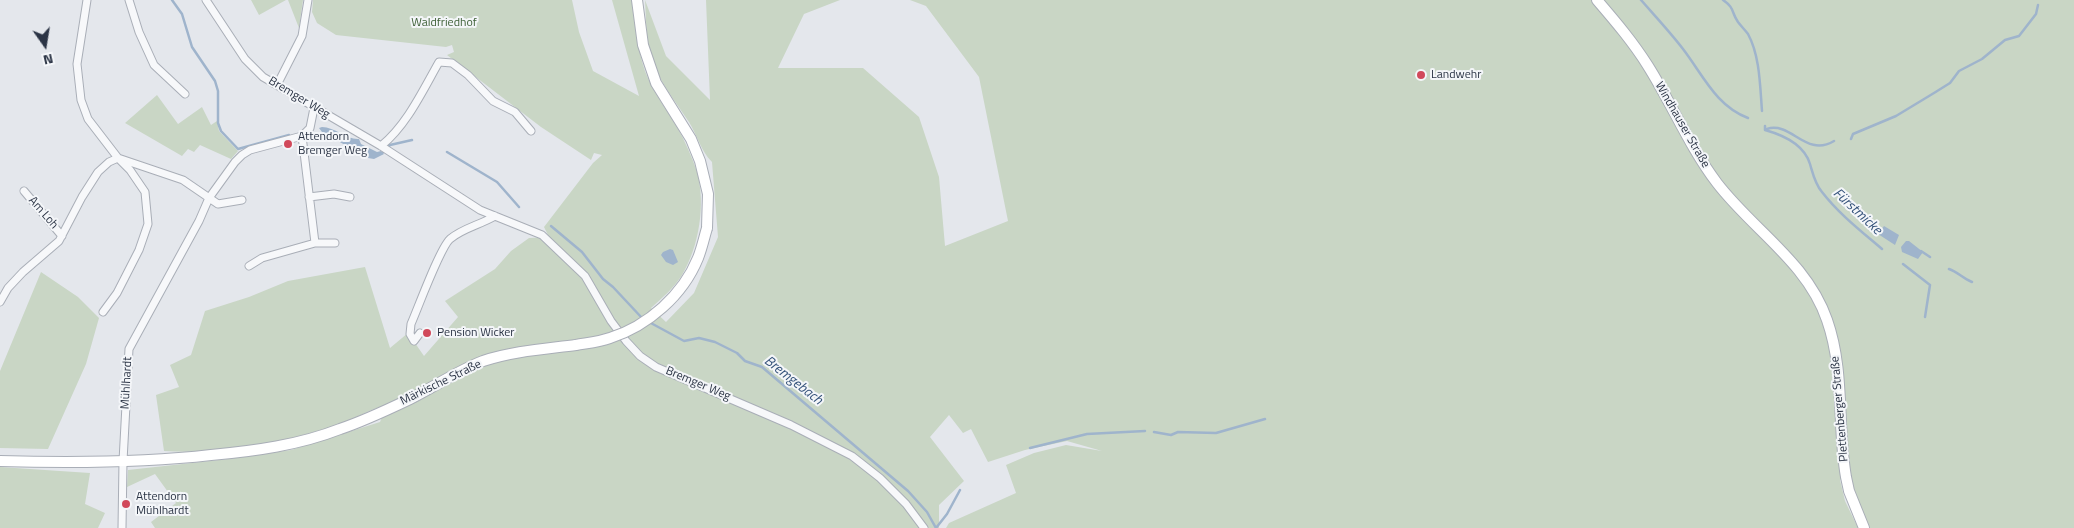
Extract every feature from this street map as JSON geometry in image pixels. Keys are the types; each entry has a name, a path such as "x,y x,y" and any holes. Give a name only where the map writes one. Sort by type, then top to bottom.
{"main road":[{"name":"Märkische Straße","path":"0,460 48,462 179,459 292,444 348,426 409,400 454,375 483,362 519,351 576,345 610,339 648,320 666,305 690,275 699,257 706,228 708,194 700,161 691,139 656,83 643,45 637,0"},
{"name":"Windhauser Straße","path":"1598,0 1634,44 1690,142 1718,184 1790,260 1813,290"},
{"name":"Plettenberger Straße","path":"1813,290 1827,320 1835,349 1844,464 1849,491 1864,528"}],"street":[{"path":"87,0 77,64 81,100 88,119 118,158 130,170 145,192 148,224 139,250 117,293 103,312"},
{"path":"129,0 138,32 154,66 185,94"},
{"name":"Bremger Weg","path":"206,0 245,59 263,77 385,148 480,210 542,235 585,276 611,321 640,356 656,367 791,425 852,456 880,478 899,497 924,528"},
{"path":"277,85 302,36 308,0"},
{"path":"385,148 439,62 452,62 468,75 493,101 515,112 531,131"},
{"path":"314,108 310,128 302,136 315,243"},
{"name":"Mühlhardt","path":"122,528 123,461 129,349 210,198 242,155 250,150 302,136"},
{"path":"0,302 8,288 23,272 59,241 82,197 98,172 109,162 118,158 183,180 218,204 242,200"},
{"name":"Am Loh","path":"24,191 62,236"},
{"path":"309,197 334,194 350,197"},
{"path":"420,333 414,340 410,334 411,324 447,241 495,216"},
{"path":"249,266 262,258 315,243 335,243"}],"green space":[{"path":"251,0 286,0 259,15"},
{"path":"288,0 303,0 299,28"},
{"name":"Waldfriedhof","path":"313,0 572,0 579,32 593,71 639,96 612,0 633,0 638,45 645,71 655,92 686,143 700,184 701,211 693,252 679,280 651,308 666,322 694,293 718,237 712,162 656,70 648,44 645,0 666,56 710,100 706,0 840,0 804,14 778,68 863,68 919,117 939,177 945,246 1008,221 979,77 926,6 910,0 2074,0 2074,528 1870,528 1845,475 1840,480 1845,501 1858,528 946,528 949,523 1016,493 1006,465 1034,453 1066,445 1102,451 1067,441 1025,450 988,462 971,429 963,433 949,415 930,437 964,481 939,505 939,528 155,528 151,522 176,503 155,474 127,487 128,470 291,450 380,422 387,405 341,424 293,438 228,449 185,452 164,451 156,395 179,387 170,365 191,355 205,311 249,297 288,281 365,267 390,348 408,333 424,356 458,317 445,301 495,269 511,251 529,238 549,237 544,227 593,163 602,155 594,153 591,160 541,127 447,55 454,52 452,45 446,47 336,35 317,23 312,12"},
{"path":"157,95 178,124 202,107 211,125 217,121 219,131 238,151 231,159 200,145 194,152 188,149 182,156 125,123"},
{"path":"41,272 78,297 99,318 86,364 48,449 0,448 0,371"},
{"path":"0,467 90,473 85,504 105,513 98,528 0,528"}],"water":[{"path":"319,128 332,129 350,138 359,139 361,144 377,152 381,151 384,154 374,159 368,158 322,132"},
{"path":"1884,226 1899,235 1895,245 1878,234"},
{"path":"1906,241 1909,241 1923,252 1918,259 1902,252 1901,247"},
{"path":"670,249 673,250 678,262 673,265 666,262 661,255"}],"waterway":[{"name":"Bremgebach","path":"172,0 182,14 192,47 215,81 218,91 218,123 221,131 238,149 289,135"},
{"path":"1641,0 1678,43 1719,98 1737,113 1748,118"},
{"name":"Fürstmicke","path":"1723,0 1731,8 1752,43 1759,71 1762,111"},
{"path":"1851,139 1853,134 1896,116 1934,93 1950,83 1959,71 1982,59 2005,40 2019,36 2036,14 2038,5"},
{"name":"Fürstmicke","path":"1765,126 1765,130 1792,141 1803,151 1822,192 1843,215 1882,249"},
{"path":"1767,129 1776,128 1784,130 1807,143 1815,145 1824,145 1834,141"},
{"name":"Bremgebach","path":"382,153 390,145 412,140"},
{"name":"Bremgebach","path":"447,152 497,182 519,207"},
{"name":"Bremgebach","path":"551,226 582,252 603,279 642,318"},
{"name":"Fürstmicke","path":"1921,251 1930,257"},
{"path":"1903,264 1930,285 1925,317"},
{"name":"Fürstmicke","path":"1949,269 1972,282"},
{"name":"Bremgebach","path":"649,322 684,341 699,338 715,342 737,353 745,361 762,367 908,491 927,512 936,528"},
{"path":"1154,432 1171,435 1178,432 1216,433 1265,419"},
{"path":"1030,448 1087,434 1145,431"},
{"path":"936,528 947,514 960,490"}],"place":[{"name":"Landwehr","path":"1421,75"},
{"name":"Attendorn Bremger Weg","path":"288,144"},
{"name":"Pension Wicker","path":"427,333"},
{"name":"Attendorn Mühlhardt","path":"126,504"}]}
